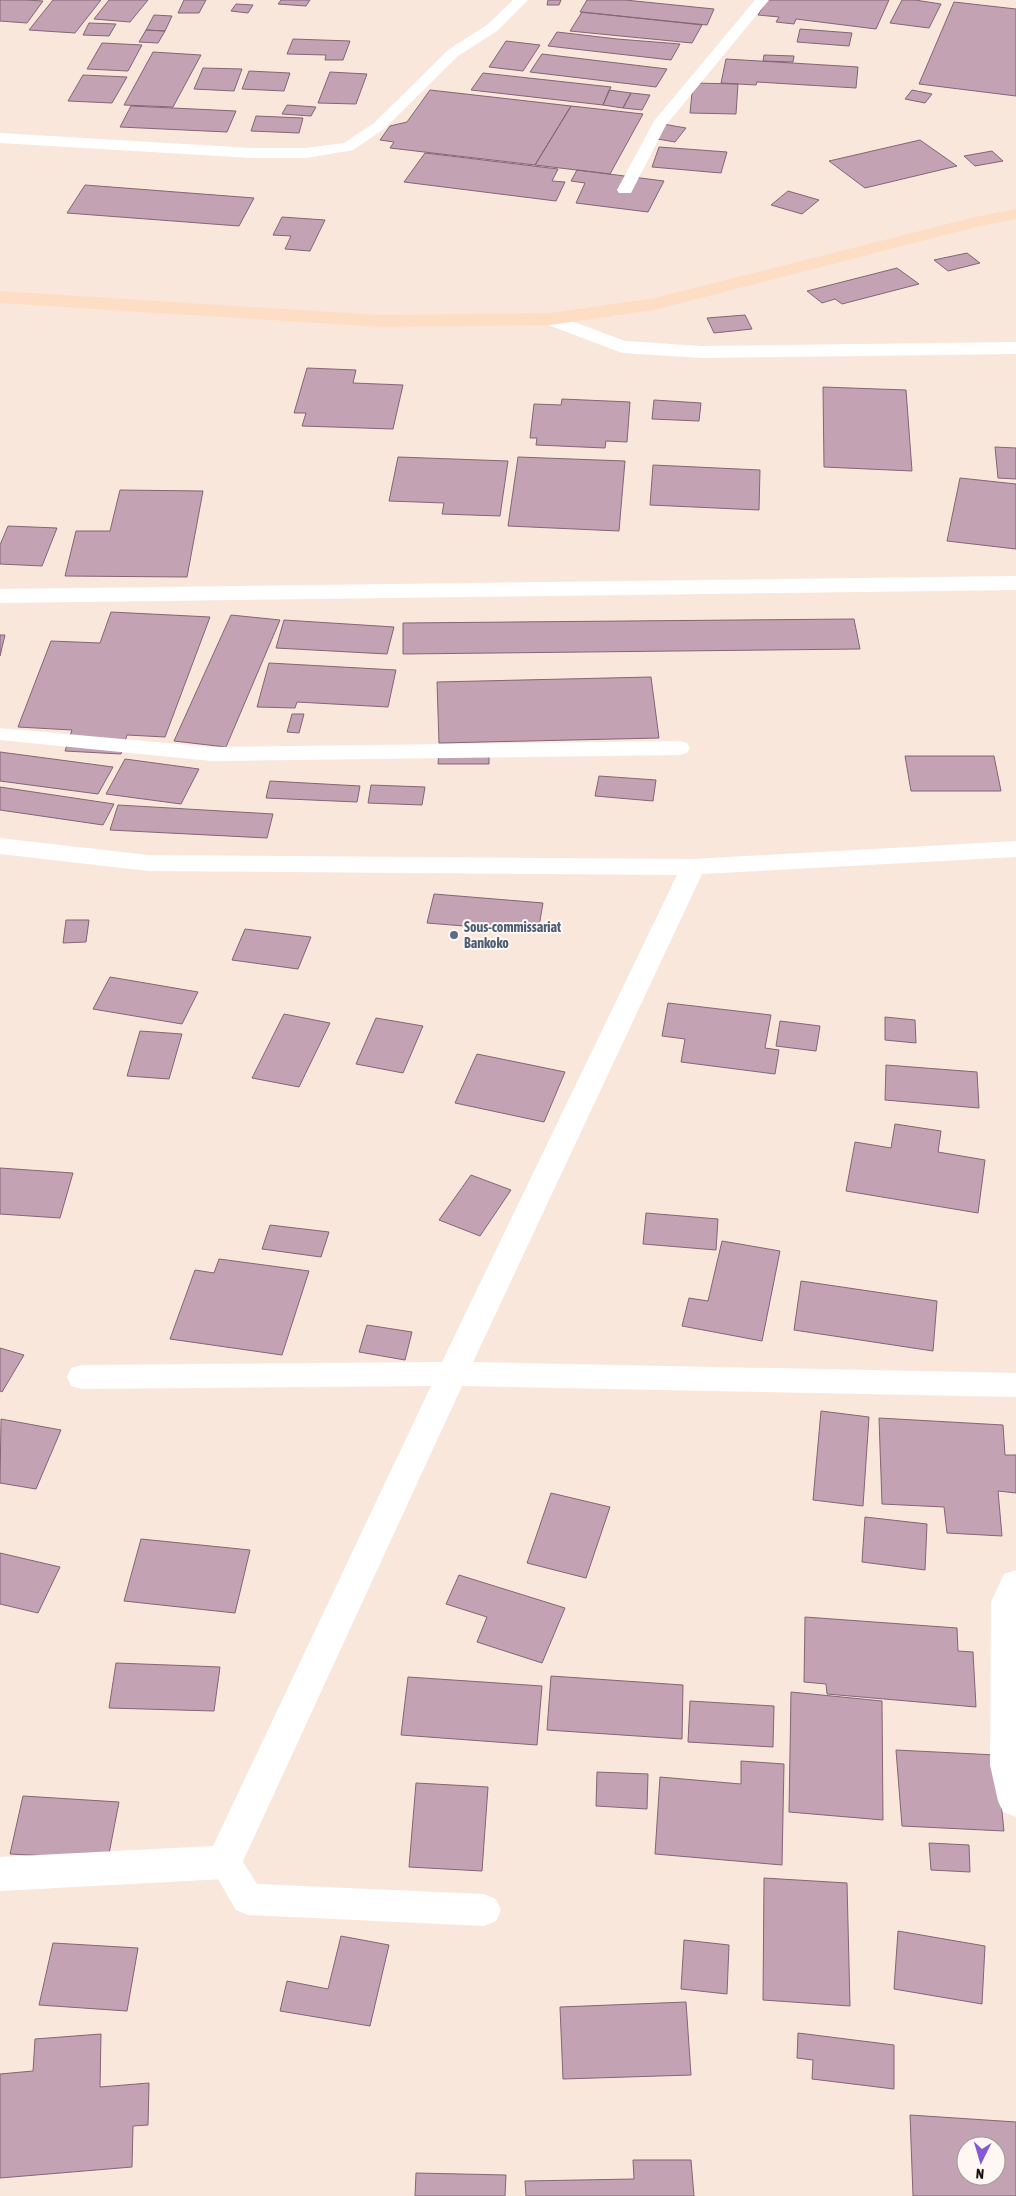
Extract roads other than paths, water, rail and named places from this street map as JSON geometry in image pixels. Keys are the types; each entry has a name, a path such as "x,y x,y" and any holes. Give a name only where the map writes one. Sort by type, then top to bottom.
{"street":[{"path":"0,297 380,321 550,319 654,304 976,222 1016,214"},
{"path":"550,319 622,347 702,352 1016,348"},
{"path":"0,596 1016,584"},
{"path":"0,846 148,863 693,867 1016,849"},
{"path":"0,1874 224,1862 452,1374 693,867"},
{"path":"82,1377 452,1374 1016,1385"},
{"path":"1016,1584 1008,1602 1007,1764 1016,1801"}],"lane":[{"path":"0,138 252,153 306,153 348,147 379,126 453,53 492,28 521,0"},
{"path":"625,190 659,124 762,0"},
{"path":"0,734 211,754 679,748"},
{"path":"224,1862 248,1899 484,1910"}],"place":[{"name":"Sous-commissariat Bankoko","path":"454,935"}]}
